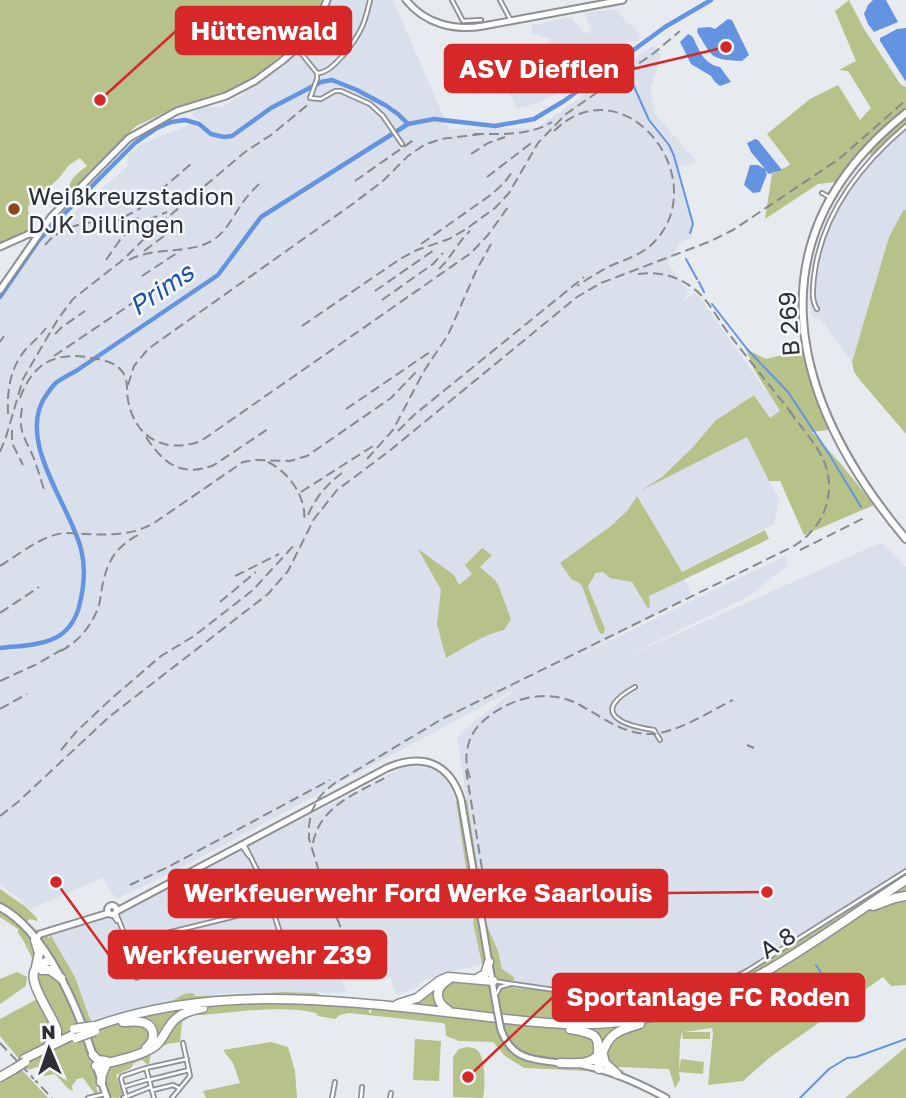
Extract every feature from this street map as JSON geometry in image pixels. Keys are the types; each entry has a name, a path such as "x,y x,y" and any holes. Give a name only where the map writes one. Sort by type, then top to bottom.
{"highway":[{"name":"A 8","path":"200,1006 338,1006 568,1028 641,1024 704,1006 753,983 906,883"},
{"name":"A 8","path":"95,1027 200,1006 249,1000 290,999 388,1006 533,1022 587,1024 656,1017 700,1003 766,971 906,883"},
{"path":"873,906 906,895"},
{"path":"35,940 39,953 36,980 60,1025 75,1034"},
{"path":"48,1046 57,1036 57,1030 33,975 49,959"},
{"path":"458,1013 442,1006 438,991 449,980 483,977 489,962"},
{"path":"39,970 50,970 61,978"},
{"path":"388,1006 412,1000 443,978 454,976 493,982"},
{"path":"95,1061 106,1062 153,1048 173,1021 190,1008"},
{"name":"A 8","path":"0,1075 48,1046 75,1034 137,1014 190,1008"},
{"path":"106,1062 142,1050 153,1041 153,1031 146,1023 117,1023"},
{"path":"599,1069 601,1054 613,1035 641,1024"},
{"path":"568,1028 596,1037 607,1066 617,1074"},
{"name":"A 8","path":"24,1060 75,1034"},
{"path":"560,1063 588,1063 601,1054"},
{"path":"104,1091 106,1062"}],"main road":[{"name":"B 269","path":"906,113 880,135 858,159 831,198 813,236 804,272 802,311 806,349 816,388 837,439 857,473 906,541"},
{"path":"0,907 26,927 61,978 83,1025 95,1061"}],"street":[{"path":"0,290 51,217 123,143 136,132 177,111 226,96 269,71 297,48 315,28 327,0"},
{"path":"317,73 324,73 333,66 352,44 362,27 370,0"},
{"path":"406,0 423,15 448,26 462,28 623,0"},
{"path":"452,0 463,21 481,20"},
{"path":"500,0 510,21"},
{"path":"297,48 317,73 310,98 318,100 338,90 350,94 374,107 401,144"},
{"path":"817,309 814,306 813,293 815,270 831,219 860,172 906,126"},
{"path":"822,193 831,198"},
{"path":"0,247 27,236 36,236"},
{"path":"635,687 613,703 615,717 626,723 654,730 660,740"},
{"path":"35,940 40,934 113,912 399,763 418,761 434,764 451,778 461,799 497,1010 501,1030 510,1047 520,1055 542,1061 617,1074 666,1098"},
{"path":"242,845 265,886 283,942 279,957 257,967"},
{"path":"493,982 569,992 612,1013 673,1003 718,986 752,967 906,871"},
{"path":"126,943 270,905"},
{"path":"113,912 137,973"},
{"path":"26,927 36,933 46,933"},
{"path":"181,929 191,968 196,975"},
{"path":"46,933 42,941 49,959"},
{"path":"496,1001 498,990 509,984"},
{"path":"172,1098 190,1077 183,1043"},
{"path":"179,1088 173,1085 125,1097 121,1079 122,1076 146,1068 187,1059"},
{"path":"88,1098 104,1091 95,1061"},
{"path":"146,1068 154,1098"},
{"path":"124,1087 189,1070"},
{"path":"332,1098 335,1082"},
{"path":"360,1098 362,1087"},
{"path":"390,1098 391,1093"}],"shaded area":[{"path":"331,0 393,0 449,129 537,128 654,45 661,55 650,89 655,114 697,162 678,167 694,224 691,239 682,241 668,263 689,293 681,302 695,293 780,411 770,418 755,395 715,421 692,448 662,477 648,486 747,437 779,499 774,524 682,572 691,595 575,658 786,556 787,566 749,596 621,659 880,543 906,567 906,874 750,972 709,993 651,1010 614,1015 559,992 514,988 510,975 502,969 498,951 486,923 457,737 517,688 171,873 116,899 103,878 31,909 0,884 0,294 41,235 46,236 127,167 128,155 141,144 192,124 213,138 229,134 213,133 191,114 201,107 221,107 245,93 298,52 323,26"},
{"path":"617,9 640,35 638,41 627,42 571,87 517,109 508,91 499,90 488,72 511,53 516,55 539,50 551,39 532,33 532,25 571,17 586,34 591,30 584,13"},
{"path":"906,123 906,211 905,209 889,237 852,362 820,319 811,316 813,271 834,206 871,155"},
{"path":"416,766 438,772 446,779 456,801 482,964 436,976 419,983 419,987 396,995 386,966 341,975 346,992 232,993 201,996 184,994 172,1001 91,1022 75,977 50,934 118,915 248,844 404,767"}],"green space":[{"path":"0,0 322,0 318,16 306,35 240,86 177,107 136,126 70,191 73,179 87,166 80,158 69,165 59,178 28,206 36,229 0,244"},
{"path":"849,0 864,29 901,85 906,87 906,123 871,155 869,151 853,158 835,182 818,184 765,219 772,174 790,164 767,134 810,99 838,85 860,120 871,108 848,71 839,70 856,61 835,11"},
{"path":"904,209 906,434 854,372 852,362 889,237"},
{"path":"746,349 766,359 803,350 829,430 812,432 874,505 804,535 780,481 769,481 747,437 640,491 662,477 715,421 754,395 770,418 780,411 755,371"},
{"path":"637,496 682,572 765,530 769,539 649,596 650,608 632,582 610,578 603,572 595,573 588,587 605,629 601,634 582,586 572,580 560,563 611,526 628,510"},
{"path":"482,548 492,555 480,567 497,582 511,619 504,630 482,638 446,658 437,624 441,590 418,549 454,575 459,585 472,574 465,565"},
{"path":"467,800 486,923 498,951 502,969 514,977 514,988 559,992 614,1015 668,1007 709,993 750,972 906,874 906,985 891,986 883,977 769,1058 743,1081 708,1085 712,1028 684,1032 710,1032 710,1039 683,1039 682,1032 679,1070 681,1059 704,1062 703,1074 679,1072 680,1080 675,1088 669,1069 618,1067 624,1071 620,1079 589,1071 524,1068 505,1056 493,1042 459,1041 446,1036 445,1024 442,1023 349,1013 335,1019 318,1016 316,1013 275,1009 202,1015 197,1012 182,1022 180,1042 167,1044 151,1053 149,1064 142,1060 116,1075 123,1095 118,1098 109,1097 105,1085 96,1087 98,1093 95,1094 83,1078 77,1079 72,1086 73,1091 54,1074 45,1076 37,1067 28,1070 23,1065 22,1057 19,1059 0,1036 0,1019 39,998 30,979 32,958 18,929 0,917 0,889 37,918 37,921 27,921 36,930 45,929 49,939 50,934 75,977 91,1022 193,993 195,996 201,996 317,993 322,996 370,1000 371,1013 373,1000 404,1001 465,975 464,982 470,983 482,974 485,965 482,964 473,923 456,801"},
{"path":"17,972 27,977 26,986 0,1004 0,979"},
{"path":"415,1039 441,1041 439,1081 413,1080"},
{"path":"271,1042 288,1047 295,1071 297,1098 206,1098 203,1091 240,1083 233,1063 223,1050"},
{"path":"467,1047 477,1050 481,1055 484,1067 483,1098 453,1097 453,1057 459,1049"},
{"path":"906,1047 906,1098 845,1098"},
{"path":"20,1068 48,1098 0,1098 0,1081"}],"water":[{"path":"873,0 886,0 898,22 874,32 864,14"},
{"path":"728,19 732,20 749,55 742,61 714,56 697,32 698,28 715,29"},
{"path":"906,28 906,82 880,38 897,29"},
{"path":"688,34 692,36 706,60 720,67 731,82 720,86 711,76 691,64 680,42"},
{"path":"755,139 782,170 769,174 765,170 767,174 760,192 753,193 744,185 750,165 765,169 747,143"}],"waterway":[{"name":"Prims","path":"0,648 40,643 58,636 73,622 81,600 83,556 40,451 37,431 39,411 56,383 218,275 261,217 408,124 434,119 495,126 534,119 564,101 665,27 711,0"},
{"path":"609,68 631,80 649,120 669,145 693,224 690,233"},
{"path":"0,297 39,240 55,223 135,143 171,122 185,120 199,124 211,134 232,136 271,108 321,82 332,80 385,105 408,124"},
{"path":"686,259 697,279"},
{"path":"699,282 704,292"},
{"path":"712,304 747,349 788,392 861,507"},
{"path":"816,965 828,990 829,1019"},
{"path":"800,1098 829,1069 847,1058 906,1039"}],"railway":[{"path":"302,326 400,259 449,239 495,208 509,193 538,143 566,114 654,53 680,31"},
{"path":"0,816 109,717 268,594 288,571 314,519 337,490 388,452 577,297 601,283 733,230 839,159 906,100"},
{"path":"0,452 23,379 58,319 73,299 124,259 155,228 245,152 310,103"},
{"path":"554,131 581,114 607,110 632,119 652,136 667,159 674,186 671,214 656,240 640,253 606,268 577,286"},
{"path":"474,134 524,132 552,122"},
{"path":"128,385 134,366 148,349 354,203 383,181 408,156 424,145 441,139 482,134"},
{"path":"471,154 488,143 505,137"},
{"path":"355,181 415,139"},
{"path":"487,177 534,141"},
{"path":"124,217 139,209 192,163"},
{"path":"421,244 492,194 513,171"},
{"path":"129,260 150,253 204,245 213,240 261,182"},
{"path":"20,398 32,376 47,362 67,356 103,360 124,373 132,413 145,434 164,444 176,446 201,441 471,253 508,207"},
{"path":"106,260 133,226 167,212"},
{"path":"45,245 54,236 77,225 141,218"},
{"path":"144,251 172,230"},
{"path":"439,269 470,231"},
{"path":"367,459 393,430 424,371 448,335 491,244"},
{"path":"375,291 434,250"},
{"path":"142,276 180,251"},
{"path":"382,300 433,264 443,253"},
{"path":"638,274 667,275 698,292 793,415"},
{"path":"398,431 414,415 584,277"},
{"path":"54,356 140,298"},
{"path":"55,334 85,311"},
{"path":"8,414 9,388 16,364 46,328"},
{"path":"0,342 4,336"},
{"path":"346,409 433,350"},
{"path":"0,566 38,542 55,535 110,534 144,528 243,462 290,461 307,456 391,398 416,372"},
{"path":"22,408 23,433 44,489"},
{"path":"354,970 309,839 311,813 318,799 335,783 442,719 792,547 803,539 820,520 828,496 829,483 819,451 787,408"},
{"path":"146,437 166,461 182,469 192,470 214,465 268,429"},
{"path":"12,430 12,443 23,465"},
{"path":"301,492 373,446"},
{"path":"268,462 283,472 295,487 303,503 304,521"},
{"path":"308,515 322,492 342,473"},
{"path":"800,550 866,517"},
{"path":"61,651 74,643 89,626 99,605 105,575 111,561 119,549 138,535"},
{"path":"61,750 112,698 161,656 194,636 253,590 296,543"},
{"path":"235,576 279,554"},
{"path":"220,602 256,572"},
{"path":"0,613 39,587"},
{"path":"0,681 68,646"},
{"path":"0,709 27,694"},
{"path":"470,778 466,756 476,729 503,707 528,698 541,696 567,700 622,728 649,734 681,726 733,700"},
{"path":"747,745 754,748"},
{"path":"466,770 484,881"},
{"path":"313,843 317,830 332,809 389,776"},
{"path":"130,885 330,780"},
{"path":"0,1043 52,1098"}],"place":[{"name":"ASV Diefflen","path":"726,47"},
{"name":"Hüttenwald","path":"100,100"},
{"name":"Weißkreuzstadion DJK Dillingen","path":"14,209"},
{"name":"Werkfeuerwehr Z39","path":"56,882"},
{"name":"Werkfeuerwehr Ford Werke Saarlouis","path":"767,892"},
{"name":"Sportanlage FC Roden","path":"468,1077"}]}
